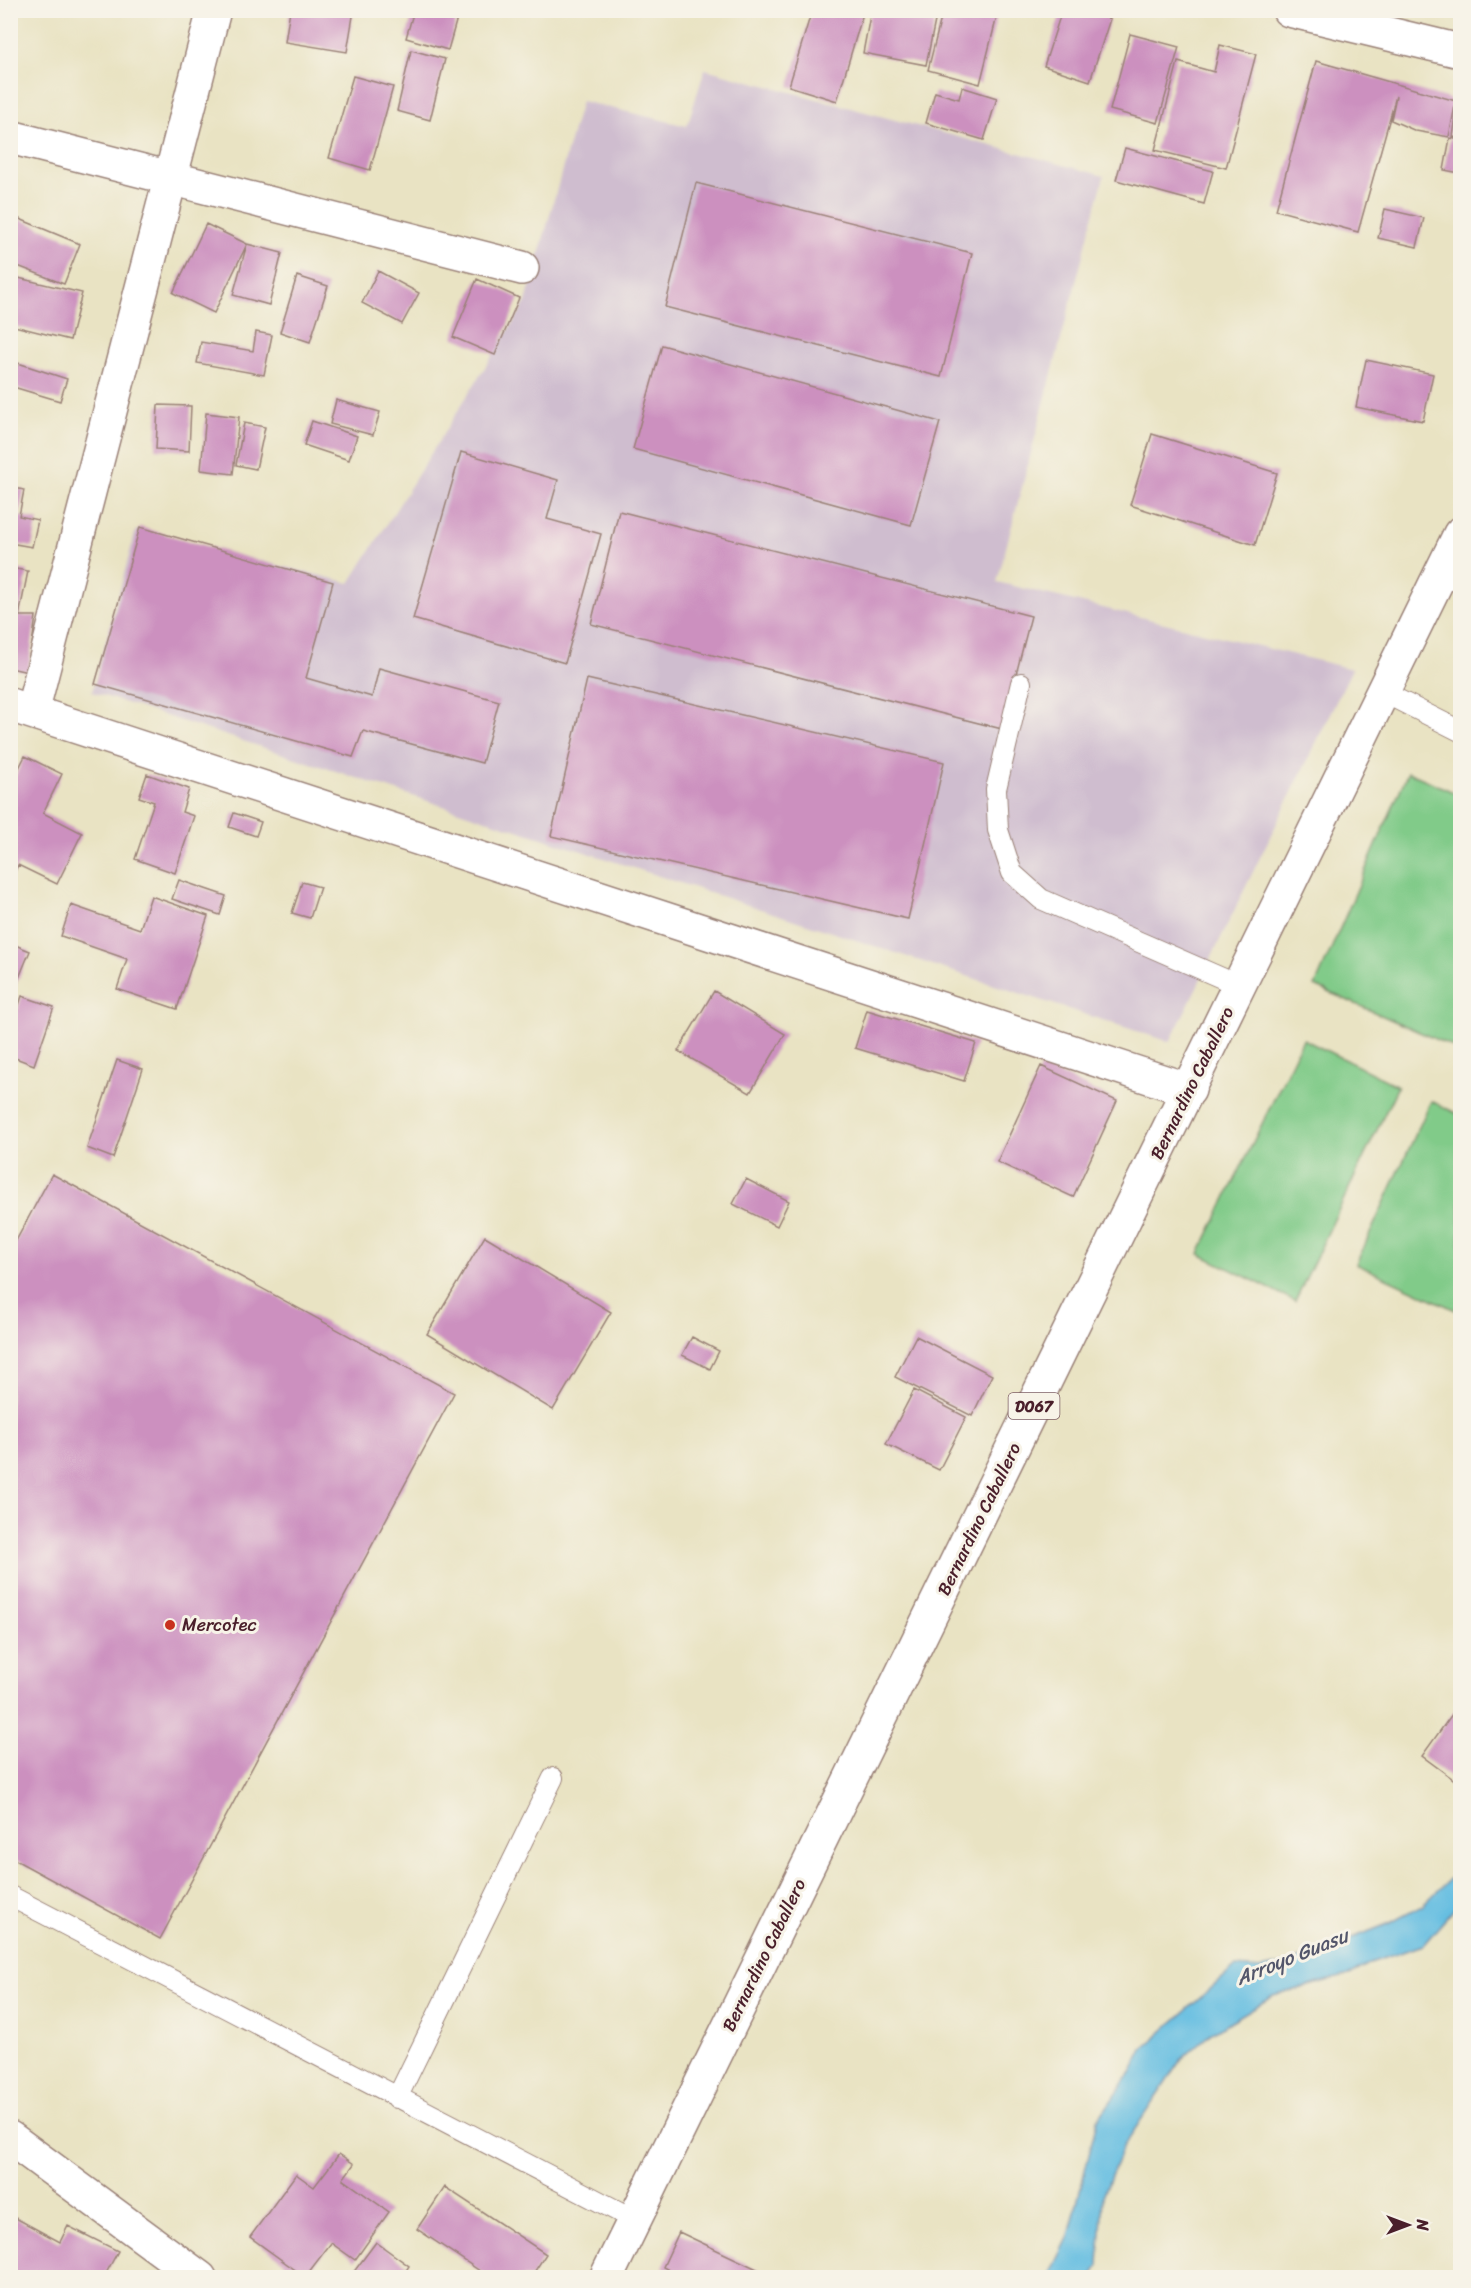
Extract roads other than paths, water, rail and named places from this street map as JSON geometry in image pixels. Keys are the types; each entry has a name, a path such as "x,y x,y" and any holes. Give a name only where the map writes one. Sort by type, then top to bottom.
{"street":[{"path":"214,10 171,178 21,708 1189,1090"},
{"path":"1289,10 1461,51"},
{"path":"10,137 522,268"},
{"name":"Bernardino Caballero","path":"606,2277 1461,534"},
{"path":"10,2138 200,2277"}],"lane":[{"path":"1021,683 996,789 998,830 1012,873 1041,899 1240,986"},
{"path":"1383,692 1461,731"},
{"path":"397,2098 552,1778"},
{"path":"10,1896 635,2220"}],"water":[{"path":"1460,1869 1460,1902 1423,1945 1370,1963 1352,1974 1273,1996 1210,2034 1180,2061 1123,2147 1103,2196 1099,2265 1091,2277 1049,2277 1069,2236 1097,2121 1132,2071 1143,2049 1235,1967 1261,1969 1287,1964 1390,1923 1422,1906"}],"place":[{"name":"Mercotec","path":"170,1625"}],"water label":[{"name":"Arroyo Guasu","path":"1292,1957"}]}
